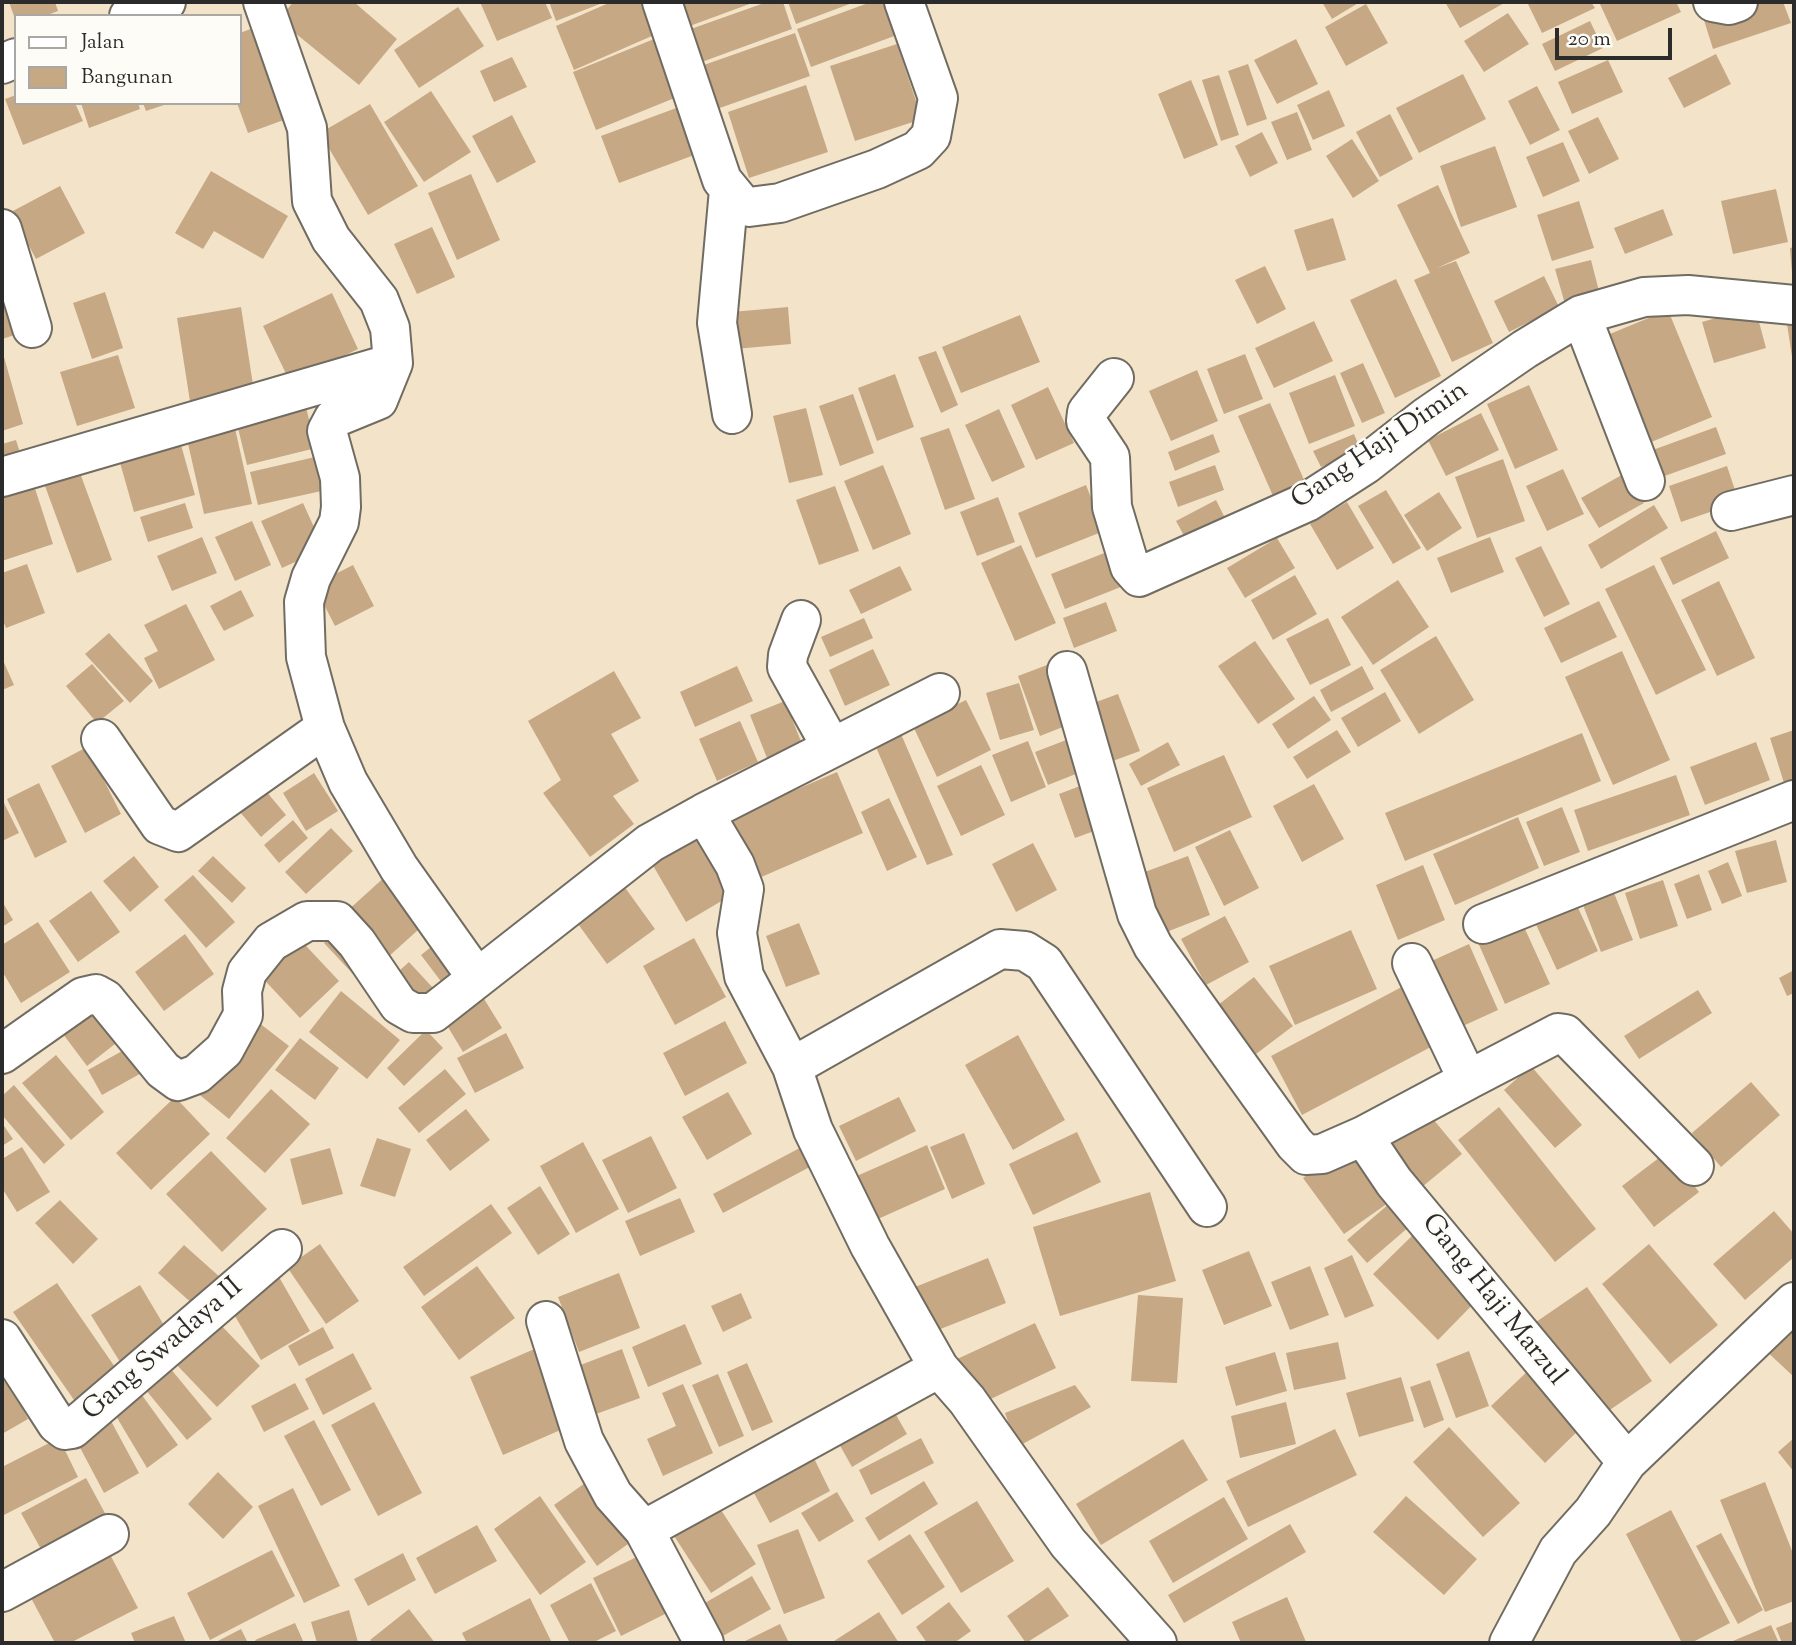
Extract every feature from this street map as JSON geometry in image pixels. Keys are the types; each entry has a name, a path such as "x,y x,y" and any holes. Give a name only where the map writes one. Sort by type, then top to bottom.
{"street":[{"path":"134,14 166,2"},
{"path":"262,2 307,128 312,201 331,239 379,300 390,328 393,363 378,400 334,418 327,431 340,478 341,507 339,522 311,578 304,602 306,657 325,728 348,782 399,868 477,978"},
{"path":"662,2 722,180 729,190 750,207 766,206 877,169 918,150 930,136 938,98 904,2"},
{"path":"1713,2 1729,5 1738,2"},
{"path":"729,190 716,323 732,414"},
{"path":"2,229 32,328"},
{"name":"Gang Haji Dimin","path":"1114,378 1087,412 1086,421 1110,457 1112,507 1130,567 1139,577 1307,502 1366,464 1426,417 1525,349 1581,315 1644,297 1688,295 1794,305"},
{"path":"1581,315 1645,481"},
{"path":"2,477 393,363"},
{"path":"1731,511 1794,495"},
{"path":"801,621 788,655 787,667 831,746"},
{"path":"1067,671 1137,914 1153,946 1295,1144 1306,1155 1322,1154 1363,1136 1559,1033 1565,1034 1694,1166"},
{"path":"2,1054 83,998 96,994 106,999 163,1070 178,1081 197,1074 224,1051 243,1015 242,991 247,972 271,942 307,921 337,921 357,943 399,1005 413,1013 433,1013 650,843 831,746 940,693"},
{"path":"101,739 160,825 178,832 325,728"},
{"path":"1483,923 1794,800"},
{"path":"704,813 735,865 744,889 737,933 744,976 792,1067 813,1130 847,1200 939,1368 967,1400 1068,1543 1157,1643"},
{"path":"792,1067 1000,949 1025,951 1044,963 1207,1207"},
{"path":"1412,963 1468,1080"},
{"name":"Gang Haji Marzul","path":"1363,1136 1394,1182 1627,1462"},
{"name":"Gang Swadaya II","path":"2,1339 57,1424 65,1430 72,1429 282,1249"},
{"path":"1507,1642 1558,1551 1593,1512 1627,1462 1794,1302"},
{"path":"546,1321 584,1441 613,1495 644,1530 704,1643"},
{"path":"644,1530 939,1368"},
{"path":"2,1592 109,1534"}],"building":[{"path":"9,2 55,2 58,11 50,14 14,16"},
{"path":"293,2 354,2 397,39 359,85 279,20"},
{"path":"480,2 545,2 552,18 497,41"},
{"path":"549,2 605,2 556,21"},
{"path":"611,2 648,2 661,32 574,70 556,26"},
{"path":"678,2 755,2 687,27"},
{"path":"767,2 783,2 792,29 699,63 688,30"},
{"path":"788,2 855,2 796,24"},
{"path":"871,2 894,2 905,32 811,67 797,29"},
{"path":"1322,2 1360,2 1332,19"},
{"path":"1445,2 1506,2 1460,28"},
{"path":"1527,2 1591,2 1595,8 1542,33"},
{"path":"1599,2 1676,2 1681,12 1617,41"},
{"path":"1749,2 1783,2 1791,23 1713,49 1703,17"},
{"path":"1366,4 1388,43 1346,66 1325,27"},
{"path":"458,7 484,46 419,88 394,50"},
{"path":"1508,13 1529,44 1484,72 1464,41"},
{"path":"1590,21 1603,48 1555,71 1542,44"},
{"path":"258,26 292,117 248,133 238,105 242,105 242,32"},
{"path":"795,33 810,76 717,109 701,66"},
{"path":"654,39 677,97 596,130 573,72"},
{"path":"1296,39 1318,84 1277,104 1254,60"},
{"path":"897,44 922,119 855,141 830,66"},
{"path":"1716,54 1731,84 1684,108 1668,78"},
{"path":"512,57 527,87 494,102 480,71"},
{"path":"1608,60 1623,92 1572,114 1558,82"},
{"path":"1248,64 1267,119 1247,126 1228,71"},
{"path":"1463,74 1486,119 1419,153 1396,108"},
{"path":"1219,75 1239,135 1221,141 1202,80"},
{"path":"1191,80 1218,145 1184,159 1158,94"},
{"path":"806,85 828,152 749,178 728,112"},
{"path":"1537,86 1560,130 1530,145 1508,101"},
{"path":"1329,90 1345,126 1313,140 1297,105"},
{"path":"431,91 471,152 424,182 384,122"},
{"path":"14,96 14,105 76,105 83,121 23,145 5,99"},
{"path":"370,104 418,186 368,215 320,133"},
{"path":"687,104 705,151 619,183 601,136"},
{"path":"82,105 139,105 140,109 89,128"},
{"path":"144,105 164,105 146,111"},
{"path":"1297,112 1312,150 1287,160 1271,122"},
{"path":"1390,114 1413,159 1380,177 1356,132"},
{"path":"512,115 536,162 497,183 472,136"},
{"path":"1598,117 1619,159 1589,174 1568,131"},
{"path":"1262,132 1278,163 1250,177 1235,146"},
{"path":"1352,139 1379,181 1353,198 1326,156"},
{"path":"1563,142 1580,181 1543,197 1526,157"},
{"path":"1495,146 1517,207 1461,227 1440,166"},
{"path":"211,171 288,216 263,259 214,231 203,249 175,233"},
{"path":"471,174 500,240 457,260 428,193"},
{"path":"1438,185 1470,253 1437,268 1456,261 1493,343 1452,362 1414,280 1430,273 1397,205"},
{"path":"60,186 85,233 36,259 11,212"},
{"path":"1776,189 1788,242 1733,254 1721,201"},
{"path":"1579,201 1594,248 1552,261 1537,215"},
{"path":"1663,209 1673,235 1625,254 1614,228"},
{"path":"1333,218 1346,260 1307,271 1294,230"},
{"path":"432,227 455,277 417,294 394,244"},
{"path":"1794,247 1794,273 1792,273 1790,248"},
{"path":"1591,260 1600,295 1565,304 1555,269"},
{"path":"1265,266 1286,309 1257,324 1235,280"},
{"path":"1544,276 1559,307 1509,332 1494,301"},
{"path":"1396,279 1441,376 1395,398 1350,300"},
{"path":"2,285 18,334 2,339"},
{"path":"105,292 123,348 92,359 73,303"},
{"path":"332,293 358,349 290,382 263,326"},
{"path":"241,307 255,398 191,408 177,318"},
{"path":"788,307 791,344 735,349 732,312"},
{"path":"1755,307 1766,348 1714,363 1702,322"},
{"path":"1668,310 1712,417 1644,445 1600,338"},
{"path":"1020,315 1040,362 961,393 942,347"},
{"path":"1314,321 1333,361 1274,388 1255,348"},
{"path":"1794,323 1794,363 1793,363 1787,324"},
{"path":"936,351 958,405 941,413 918,357"},
{"path":"1245,354 1263,399 1224,414 1207,369"},
{"path":"118,355 135,408 77,426 60,372"},
{"path":"4,357 23,424 2,431 2,358"},
{"path":"1363,363 1385,413 1362,423 1340,373"},
{"path":"1197,370 1218,421 1171,441 1149,391"},
{"path":"895,374 914,427 877,441 858,388"},
{"path":"1335,375 1355,426 1309,444 1289,393"},
{"path":"1529,385 1558,450 1515,469 1487,404"},
{"path":"1048,387 1074,443 1036,460 1011,405"},
{"path":"853,394 874,453 840,466 819,406"},
{"path":"305,403 316,448 247,465 236,420"},
{"path":"1270,403 1305,482 1273,496 1238,416"},
{"path":"806,408 823,475 789,483 773,416"},
{"path":"999,409 1025,467 992,482 965,425"},
{"path":"1481,413 1499,450 1446,476 1428,440"},
{"path":"232,415 252,504 204,514 184,426"},
{"path":"176,427 195,495 134,512 115,445"},
{"path":"1716,427 1726,454 1659,478 1650,451"},
{"path":"949,428 975,499 945,510 920,438"},
{"path":"1213,434 1220,452 1175,471 1168,452"},
{"path":"1354,434 1361,451 1321,467 1313,451"},
{"path":"16,440 25,469 2,463 2,444"},
{"path":"328,454 335,488 258,505 250,472"},
{"path":"1503,459 1525,521 1477,538 1455,477"},
{"path":"883,465 911,534 873,550 844,481"},
{"path":"1215,465 1224,490 1178,507 1169,482"},
{"path":"1727,466 1739,502 1681,522 1669,486"},
{"path":"1563,469 1584,514 1547,531 1526,486"},
{"path":"1627,472 1644,503 1599,528 1581,498"},
{"path":"30,473 53,544 2,561 2,483"},
{"path":"80,473 112,560 77,573 45,486"},
{"path":"1086,485 1104,531 1036,558 1018,513"},
{"path":"835,486 859,551 819,565 796,500"},
{"path":"1386,490 1421,548 1393,564 1358,506"},
{"path":"1439,492 1462,528 1427,551 1404,515"},
{"path":"998,497 1015,542 977,556 960,512"},
{"path":"1216,500 1226,520 1187,541 1176,521"},
{"path":"1347,502 1374,548 1337,570 1310,524"},
{"path":"185,503 193,528 148,542 140,517"},
{"path":"303,503 324,549 282,568 261,521"},
{"path":"1654,505 1668,528 1601,569 1588,545"},
{"path":"252,521 271,565 235,581 215,537"},
{"path":"1716,531 1729,558 1673,585 1660,558"},
{"path":"202,537 217,573 172,591 157,556"},
{"path":"1490,537 1504,572 1451,593 1437,558"},
{"path":"1277,538 1295,568 1245,598 1227,568"},
{"path":"1021,545 1056,623 1015,641 981,563"},
{"path":"1541,546 1570,604 1544,617 1515,558"},
{"path":"1117,548 1131,583 1065,609 1051,574"},
{"path":"27,564 45,613 6,628 2,618 2,573"},
{"path":"353,565 374,606 335,626 314,585"},
{"path":"1654,565 1706,670 1656,695 1605,589"},
{"path":"900,566 912,590 861,614 849,590"},
{"path":"1295,575 1317,614 1273,640 1251,600"},
{"path":"1398,580 1429,627 1373,665 1341,617"},
{"path":"1719,581 1755,658 1717,676 1681,600"},
{"path":"241,590 254,616 224,631 210,606"},
{"path":"1599,601 1617,637 1561,663 1544,628"},
{"path":"1106,602 1117,631 1074,648 1063,618"},
{"path":"186,604 215,660 159,689 144,658 158,651 144,625"},
{"path":"864,618 873,638 830,657 821,637"},
{"path":"1328,618 1351,665 1310,685 1286,639"},
{"path":"109,633 153,681 130,703 85,654"},
{"path":"1436,636 1474,700 1419,734 1380,670"},
{"path":"1255,641 1295,699 1258,724 1218,666"},
{"path":"873,649 890,685 845,706 829,670"},
{"path":"1622,651 1670,760 1613,785 1565,677"},
{"path":"2,658 14,685 2,690"},
{"path":"1055,662 1078,721 1040,736 1018,676"},
{"path":"92,664 124,701 97,723 66,686"},
{"path":"737,666 753,701 695,727 680,692"},
{"path":"1362,666 1374,689 1331,712 1320,690"},
{"path":"614,671 641,718 611,734 639,781 613,796 634,824 590,857 543,793 561,780 528,721"},
{"path":"1019,683 1034,730 1000,740 986,693"},
{"path":"1385,692 1401,721 1358,747 1341,718"},
{"path":"1118,694 1140,751 1110,762 1088,705"},
{"path":"1314,696 1331,720 1288,749 1272,724"},
{"path":"966,700 991,750 937,777 913,726"},
{"path":"785,701 802,744 767,758 750,715"},
{"path":"740,721 758,762 717,781 699,739"},
{"path":"1337,730 1351,752 1307,779 1293,757"},
{"path":"1794,730 1794,780 1784,783 1770,738"},
{"path":"1582,733 1601,781 1405,861 1385,813"},
{"path":"901,734 953,855 927,865 875,745"},
{"path":"1074,737 1086,770 1048,785 1035,752"},
{"path":"1028,741 1046,787 1011,802 992,755"},
{"path":"1168,742 1180,765 1141,786 1129,764"},
{"path":"1756,742 1770,780 1705,805 1690,767"},
{"path":"87,747 121,814 85,833 51,766"},
{"path":"1224,755 1252,817 1174,852 1147,788"},
{"path":"981,765 1005,815 961,836 937,786"},
{"path":"837,772 863,833 752,881 726,820"},
{"path":"314,773 338,811 306,831 283,793"},
{"path":"1676,775 1690,815 1588,851 1574,810"},
{"path":"39,783 67,842 35,858 7,799"},
{"path":"1088,783 1105,827 1075,838 1059,794"},
{"path":"1314,784 1344,839 1302,862 1273,806"},
{"path":"265,790 286,815 261,837 240,812"},
{"path":"889,798 917,857 887,871 861,812"},
{"path":"2,799 19,833 2,841"},
{"path":"1562,807 1580,852 1544,866 1526,822"},
{"path":"1518,817 1539,868 1455,905 1433,854"},
{"path":"293,820 308,838 279,863 264,845"},
{"path":"331,828 353,851 306,894 285,872"},
{"path":"697,828 735,893 686,922 648,857"},
{"path":"1230,830 1259,888 1224,906 1195,847"},
{"path":"1776,840 1787,882 1747,893 1735,851"},
{"path":"1033,843 1057,890 1016,912 992,864"},
{"path":"134,856 159,887 130,912 103,881"},
{"path":"213,856 246,888 232,903 198,871"},
{"path":"1188,856 1210,915 1164,933 1142,873"},
{"path":"1728,862 1742,896 1722,904 1708,871"},
{"path":"1423,865 1445,920 1398,940 1376,885"},
{"path":"388,874 429,920 387,958 346,912"},
{"path":"1699,874 1712,910 1687,919 1674,884"},
{"path":"193,875 235,922 206,948 164,900"},
{"path":"1663,880 1678,926 1640,939 1625,893"},
{"path":"621,882 655,929 607,964 573,917"},
{"path":"91,891 120,932 78,962 49,921"},
{"path":"1614,893 1633,940 1601,952 1583,905"},
{"path":"1574,899 1598,951 1557,970 1533,918"},
{"path":"2,901 13,920 2,927"},
{"path":"1225,916 1249,962 1206,985 1181,939"},
{"path":"1520,918 1550,984 1505,1004 1476,938"},
{"path":"38,922 70,972 21,1003 2,971 2,945"},
{"path":"799,923 820,974 786,987 766,936"},
{"path":"338,929 368,960 353,974 324,943"},
{"path":"1351,930 1377,989 1295,1025 1269,966"},
{"path":"294,933 339,981 300,1018 255,970"},
{"path":"185,934 214,974 164,1011 135,972"},
{"path":"694,938 726,997 675,1025 643,966"},
{"path":"441,939 469,977 449,992 421,955"},
{"path":"1469,944 1498,1010 1454,1030 1425,964"},
{"path":"409,962 434,989 415,1007 389,980"},
{"path":"1794,970 1794,993 1787,996 1779,978"},
{"path":"1254,977 1293,1026 1256,1054 1218,1005"},
{"path":"1413,981 1444,1040 1302,1115 1271,1056"},
{"path":"478,989 502,1028 463,1052 439,1012"},
{"path":"1698,990 1712,1013 1639,1059 1624,1036"},
{"path":"341,991 400,1040 367,1079 309,1032"},
{"path":"96,1009 120,1040 87,1066 63,1034"},
{"path":"254,1019 289,1046 229,1119 195,1091"},
{"path":"725,1021 747,1063 685,1096 663,1053"},
{"path":"426,1030 443,1048 404,1086 387,1068"},
{"path":"506,1033 524,1068 475,1093 457,1058"},
{"path":"1018,1035 1065,1120 1013,1150 965,1065"},
{"path":"300,1038 339,1068 315,1100 275,1070"},
{"path":"140,1041 154,1066 102,1095 88,1070"},
{"path":"56,1055 104,1112 71,1140 22,1083"},
{"path":"1531,1066 1582,1125 1555,1148 1504,1090"},
{"path":"445,1069 466,1094 419,1133 398,1108"},
{"path":"1751,1082 1780,1115 1721,1167 1692,1133"},
{"path":"14,1085 65,1145 44,1164 2,1115 2,1096"},
{"path":"271,1089 310,1124 265,1173 226,1138"},
{"path":"728,1092 752,1134 707,1160 682,1117"},
{"path":"175,1097 210,1134 151,1190 116,1153"},
{"path":"899,1097 916,1131 856,1161 839,1126"},
{"path":"1499,1107 1596,1229 1555,1262 1458,1140"},
{"path":"466,1109 490,1140 450,1171 426,1140"},
{"path":"1428,1113 1462,1154 1422,1187 1388,1146"},
{"path":"2,1123 13,1139 2,1146"},
{"path":"1077,1132 1101,1182 1033,1215 1009,1164"},
{"path":"964,1133 985,1184 952,1199 930,1147"},
{"path":"651,1136 677,1188 628,1213 602,1160"},
{"path":"377,1138 411,1149 395,1197 360,1186"},
{"path":"583,1142 619,1209 576,1233 540,1166"},
{"path":"811,1142 821,1161 723,1213 713,1194"},
{"path":"927,1145 945,1189 869,1223 850,1179"},
{"path":"1346,1146 1388,1203 1344,1234 1303,1178"},
{"path":"22,1147 50,1192 17,1212 2,1188 2,1159"},
{"path":"330,1148 343,1194 302,1205 290,1159"},
{"path":"211,1151 267,1209 222,1252 166,1194"},
{"path":"1668,1151 1699,1192 1654,1227 1622,1186"},
{"path":"540,1186 570,1234 538,1255 507,1208"},
{"path":"1150,1192 1176,1281 1060,1316 1033,1227"},
{"path":"1397,1197 1417,1220 1367,1263 1347,1240"},
{"path":"680,1198 695,1232 640,1256 625,1221"},
{"path":"60,1200 98,1239 73,1264 35,1223"},
{"path":"491,1204 512,1233 424,1296 403,1267"},
{"path":"1774,1211 1794,1234 1794,1257 1745,1300 1713,1264"},
{"path":"1416,1232 1480,1297 1438,1340 1373,1274"},
{"path":"320,1244 359,1301 326,1324 287,1267"},
{"path":"1649,1244 1718,1325 1670,1364 1602,1284"},
{"path":"184,1245 221,1278 195,1306 158,1273"},
{"path":"1249,1251 1272,1306 1224,1325 1202,1270"},
{"path":"1352,1255 1374,1306 1345,1318 1324,1268"},
{"path":"988,1258 1006,1303 933,1332 915,1287"},
{"path":"477,1266 515,1318 459,1360 421,1307"},
{"path":"1310,1266 1329,1315 1290,1330 1271,1282"},
{"path":"619,1273 640,1328 579,1352 558,1297"},
{"path":"279,1277 310,1331 261,1360 229,1306"},
{"path":"57,1283 117,1370 74,1400 13,1312"},
{"path":"140,1285 168,1332 120,1362 91,1315"},
{"path":"1587,1287 1652,1381 1601,1416 1536,1322"},
{"path":"741,1293 752,1318 723,1332 711,1306"},
{"path":"1138,1295 1183,1298 1177,1383 1131,1381"},
{"path":"1794,1313 1794,1377 1762,1347"},
{"path":"217,1321 260,1366 217,1407 174,1362"},
{"path":"1035,1323 1056,1368 976,1406 955,1360"},
{"path":"685,1324 702,1364 648,1387 632,1347"},
{"path":"323,1327 334,1348 299,1366 288,1346"},
{"path":"1338,1342 1346,1379 1294,1390 1286,1353"},
{"path":"539,1347 572,1425 503,1455 470,1377"},
{"path":"622,1349 640,1398 596,1414 578,1366"},
{"path":"1469,1351 1489,1406 1456,1418 1436,1364"},
{"path":"1275,1352 1287,1391 1236,1406 1225,1367"},
{"path":"353,1353 372,1389 323,1415 305,1379"},
{"path":"747,1363 773,1422 752,1431 727,1372"},
{"path":"1532,1367 1586,1423 1545,1463 1491,1406"},
{"path":"170,1368 212,1419 187,1440 145,1389"},
{"path":"718,1374 744,1436 719,1447 692,1385"},
{"path":"1401,1377 1414,1421 1359,1437 1346,1393"},
{"path":"7,1380 28,1419 2,1434 2,1383"},
{"path":"1430,1380 1444,1420 1424,1428 1410,1387"},
{"path":"295,1383 309,1409 264,1432 251,1406"},
{"path":"683,1384 713,1453 663,1476 647,1439 676,1426 662,1393"},
{"path":"1075,1385 1091,1407 1017,1447 1005,1413"},
{"path":"139,1391 178,1445 147,1468 113,1411"},
{"path":"888,1401 907,1434 852,1467 833,1433"},
{"path":"374,1402 422,1493 378,1516 331,1425"},
{"path":"1286,1402 1296,1444 1240,1458 1231,1416"},
{"path":"314,1420 351,1490 321,1506 284,1436"},
{"path":"111,1421 139,1473 104,1493 76,1440"},
{"path":"1449,1427 1520,1503 1483,1537 1413,1462"},
{"path":"1335,1429 1357,1475 1248,1527 1226,1481"},
{"path":"59,1438 78,1477 2,1516 2,1467"},
{"path":"921,1438 934,1463 871,1495 859,1470"},
{"path":"1794,1438 1794,1472 1778,1452"},
{"path":"1183,1439 1208,1480 1101,1545 1076,1504"},
{"path":"809,1448 830,1491 770,1523 747,1480"},
{"path":"218,1472 253,1507 223,1539 188,1504"},
{"path":"595,1476 638,1537 597,1566 554,1505"},
{"path":"86,1478 106,1515 42,1551 21,1513"},
{"path":"924,1481 938,1504 879,1541 865,1518"},
{"path":"1765,1482 1794,1556 1794,1601 1765,1612 1720,1500"},
{"path":"293,1488 340,1586 304,1603 258,1506"},
{"path":"837,1492 854,1521 819,1542 801,1513"},
{"path":"540,1496 586,1562 540,1595 494,1529"},
{"path":"712,1496 756,1564 711,1593 667,1525"},
{"path":"1406,1496 1477,1559 1444,1595 1373,1532"},
{"path":"1224,1497 1248,1539 1173,1583 1149,1541"},
{"path":"977,1501 1014,1561 961,1593 924,1532"},
{"path":"1671,1510 1730,1623 1691,1643 1682,1643 1626,1534"},
{"path":"1290,1524 1306,1552 1184,1623 1168,1595"},
{"path":"477,1525 497,1561 435,1594 416,1558"},
{"path":"798,1529 825,1598 784,1614 757,1545"},
{"path":"1721,1533 1763,1610 1738,1624 1696,1546"},
{"path":"910,1534 945,1587 902,1615 867,1561"},
{"path":"103,1541 138,1608 70,1643 55,1643 23,1583"},
{"path":"272,1550 295,1596 210,1640 187,1593"},
{"path":"403,1553 416,1580 368,1606 354,1579"},
{"path":"645,1553 673,1610 621,1636 593,1578"},
{"path":"752,1576 771,1609 721,1637 703,1604"},
{"path":"591,1583 616,1631 592,1643 570,1643 550,1605"},
{"path":"1048,1587 1069,1616 1026,1643 1007,1616"},
{"path":"1287,1597 1306,1642 1241,1643 1232,1622"},
{"path":"530,1598 552,1643 467,1643 462,1633"},
{"path":"949,1602 971,1631 954,1643 927,1643 916,1627"},
{"path":"409,1609 435,1643 373,1643 370,1640"},
{"path":"349,1610 358,1642 317,1643 311,1622"},
{"path":"879,1612 899,1643 831,1643"},
{"path":"174,1616 186,1643 135,1643 131,1633"},
{"path":"1794,1621 1794,1643 1782,1643 1776,1628"},
{"path":"295,1623 304,1643 257,1643 255,1640"},
{"path":"780,1624 789,1643 741,1643"},
{"path":"1771,1625 1779,1643 1728,1643"},
{"path":"241,1629 248,1643 214,1643"}]}
